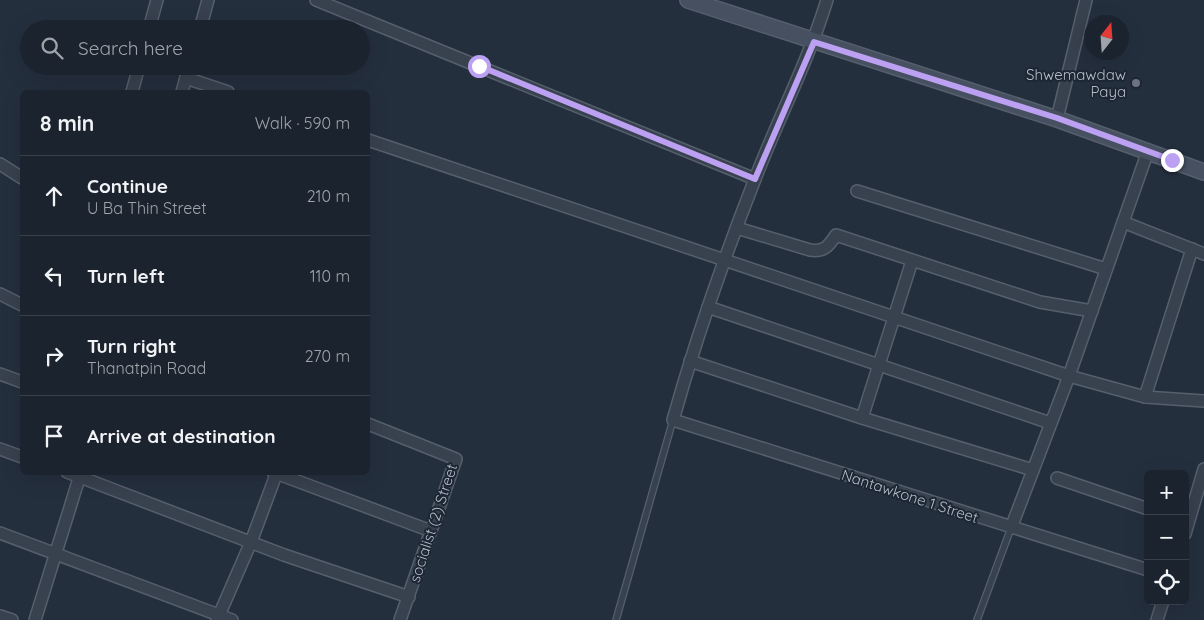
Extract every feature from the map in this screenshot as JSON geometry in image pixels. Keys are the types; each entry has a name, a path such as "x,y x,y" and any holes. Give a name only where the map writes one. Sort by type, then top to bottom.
{"main road":[{"path":"688,0 814,42 1057,118 1204,172"}],"street":[{"path":"151,20 157,0"},
{"path":"202,20 208,0"},
{"path":"316,0 365,20"},
{"path":"673,420 690,361 724,260 755,179 814,42 827,0"},
{"path":"1057,118 1086,0"},
{"path":"370,22 755,179"},
{"path":"133,90 137,75"},
{"path":"183,90 187,75"},
{"path":"186,78 222,90"},
{"path":"370,141 1069,376 1144,397 1204,401"},
{"path":"1011,528 1069,376 1148,151"},
{"path":"0,164 20,177"},
{"path":"857,191 1106,269"},
{"path":"1123,222 1204,254"},
{"path":"737,228 810,250 820,251 828,247 836,235 1040,302 1092,311"},
{"path":"1144,397 1192,249"},
{"path":"862,418 912,261"},
{"path":"0,294 20,304"},
{"path":"708,307 1050,423"},
{"path":"690,361 862,418 1033,470"},
{"path":"0,374 20,381"},
{"name":"Nantawkone 1 Street","path":"673,420 1144,569"},
{"name":"socialist (2) Street","path":"370,425 456,459 400,620"},
{"path":"0,449 20,456"},
{"path":"1189,516 1204,469"},
{"path":"35,620 80,475 251,542 409,597"},
{"path":"218,618 251,542 274,475"},
{"path":"280,475 432,531"},
{"path":"1057,478 1144,508"},
{"path":"0,532 218,618 232,620"},
{"path":"1157,620 1163,605"},
{"path":"0,616 12,620"}],"lane":[{"path":"616,620 673,420"},
{"path":"977,620 1011,528"}],"place":[{"name":"Shwemawdaw Paya","path":"1136,83"}],"route":[{"path":"479,66 755,179 814,42 1057,118 1172,160"}]}
